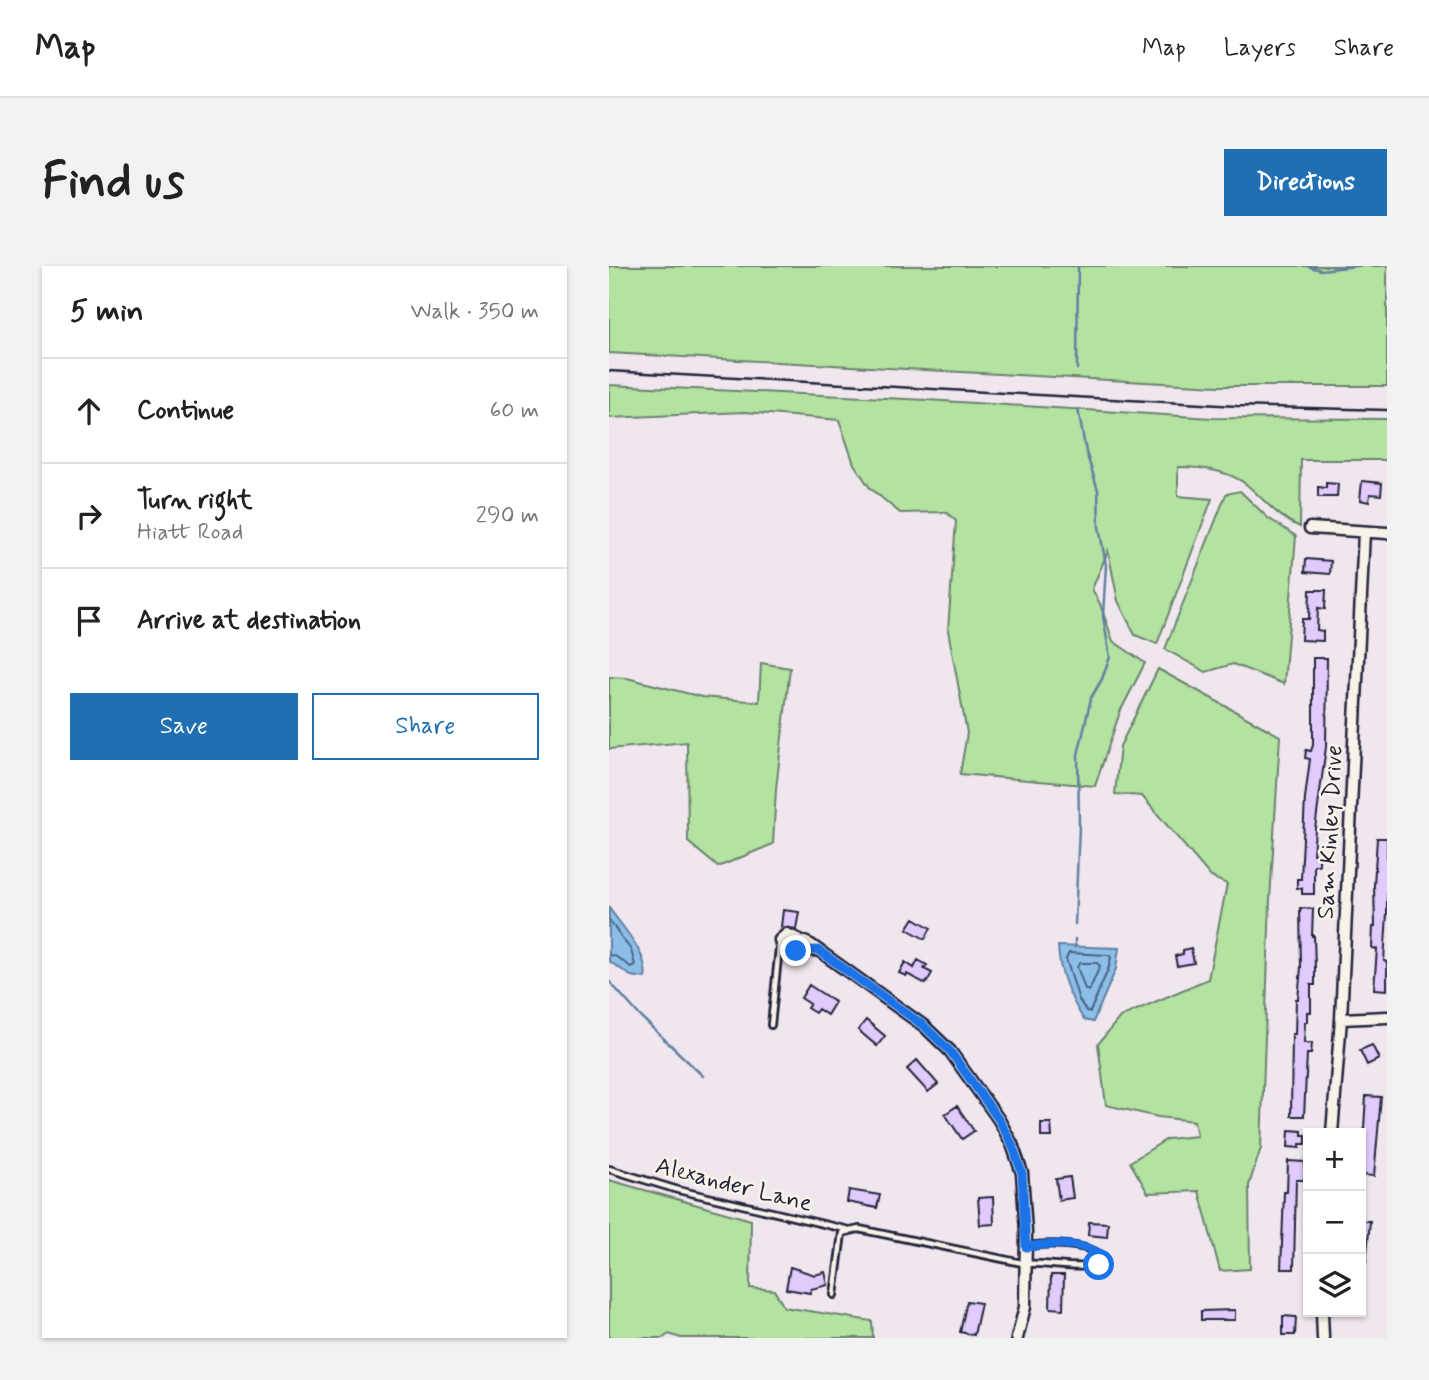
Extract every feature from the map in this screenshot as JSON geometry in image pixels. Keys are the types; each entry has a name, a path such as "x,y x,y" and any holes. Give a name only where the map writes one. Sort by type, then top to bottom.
{"street":[{"path":"1310,528 1387,533"},
{"name":"Sam Kinley Drive","path":"1332,1128 1341,1018 1364,532"},
{"path":"818,950 787,951 780,944 781,937 790,934 818,950 924,1026 950,1051 1012,1144 1022,1173 1027,1264 1025,1307 1017,1338"},
{"path":"1341,1018 1387,1017"},
{"path":"1322,1317 1323,1338"}],"lane":[{"path":"771,1025 780,944"},
{"name":"Alexander Lane","path":"609,1169 677,1191 851,1231 859,1229 1027,1264 1096,1267 1102,1259 1099,1253 1077,1247 1026,1247"},
{"path":"834,1296 842,1233 851,1231"}],"green space":[{"path":"609,266 1387,266 1387,386 1218,386 609,353"},
{"path":"609,385 927,400 1212,418 1387,419 1387,460 1301,460 1300,527 1272,508 1240,480 1205,469 1178,467 1178,496 1212,499 1157,644 1135,635 1118,601 1108,551 1092,589 1113,641 1145,663 1120,712 1095,786 960,774 967,733 948,630 956,521 946,512 900,513 870,488 854,464 839,420 745,412 609,418"},
{"path":"1240,491 1268,518 1296,536 1284,684 1233,664 1206,672 1165,649 1226,494"},
{"path":"761,663 790,668 776,789 773,844 718,867 688,842 687,742 609,749 609,677 627,678 702,697 759,702"},
{"path":"1158,669 1280,736 1270,900 1261,1148 1249,1185 1250,1269 1220,1271 1199,1191 1148,1193 1130,1162 1167,1139 1197,1136 1194,1121 1158,1117 1106,1105 1098,1044 1120,1017 1208,979 1227,884 1211,877 1142,796 1115,794 1120,746"},
{"path":"609,1180 751,1220 750,1288 774,1290 784,1307 872,1321 873,1338 681,1338 669,1334 663,1338 609,1338"}],"water":[{"path":"609,908 639,951 645,978 631,976 609,961"},
{"path":"1058,946 1119,948 1116,969 1093,1022 1084,1020 1070,994 1063,975"}],"building":[{"path":"1362,481 1382,483 1381,495 1370,494 1369,502 1360,500"},
{"path":"1326,483 1338,484 1337,497 1318,497 1318,487 1326,488"},
{"path":"1306,559 1331,561 1330,574 1305,572"},
{"path":"1310,590 1326,590 1325,609 1318,608 1317,630 1323,631 1323,641 1301,640 1302,619 1309,619"},
{"path":"1313,658 1327,658 1326,747 1313,854 1319,855 1319,865 1314,865 1314,894 1302,894 1302,888 1297,888 1297,879 1301,879 1310,759 1305,758 1306,750 1311,751 1313,745"},
{"path":"1377,838 1387,838 1384,961 1387,962 1387,990 1374,989 1377,949 1372,948"},
{"path":"1300,908 1313,909 1315,985 1311,985 1311,1012 1307,1012 1305,1022 1304,1043 1312,1043 1311,1054 1307,1054 1304,1116 1291,1116 1292,1034 1295,1034 1296,999 1301,967"},
{"path":"783,910 799,912 796,929 781,927"},
{"path":"914,918 931,928 925,939 907,929"},
{"path":"1191,948 1194,963 1177,966 1175,956"},
{"path":"918,960 927,965 924,969 932,973 926,984 899,973 905,962 914,968"},
{"path":"809,985 835,1002 827,1015 818,1009 815,1013 807,1008 810,1004 801,998"},
{"path":"866,1020 885,1036 877,1046 858,1030"},
{"path":"1372,1045 1379,1059 1367,1065 1360,1050"},
{"path":"917,1060 938,1084 928,1092 907,1069"},
{"path":"1366,1096 1381,1097 1374,1176 1366,1175"},
{"path":"957,1106 974,1131 962,1139 945,1114"},
{"path":"1041,1123 1051,1123 1052,1137 1041,1137"},
{"path":"1289,1130 1302,1131 1303,1144 1300,1144 1300,1148 1288,1147"},
{"path":"1288,1161 1303,1162 1303,1180 1296,1180 1294,1269 1281,1269 1284,1192 1287,1192"},
{"path":"1070,1177 1073,1198 1059,1200 1056,1179"},
{"path":"849,1190 880,1195 877,1208 847,1202"},
{"path":"993,1197 994,1224 980,1225 978,1198"},
{"path":"1366,1221 1370,1221 1366,1263"},
{"path":"1089,1222 1108,1223 1107,1237 1088,1235"},
{"path":"790,1267 815,1275 825,1272 828,1285 811,1289 810,1293 786,1289"},
{"path":"1051,1275 1064,1275 1063,1309 1050,1308"},
{"path":"967,1301 981,1303 974,1335 960,1332"},
{"path":"1235,1310 1235,1320 1201,1320 1201,1311"},
{"path":"1283,1316 1296,1317 1295,1335 1283,1335"}],"waterway":[{"path":"1077,369 1078,266"},
{"path":"1307,266 1321,270 1356,266"},
{"path":"1075,924 1079,826 1078,755 1091,698 1110,657 1103,616 1106,565 1099,527 1098,490 1086,452 1078,409"},
{"path":"1075,939 1075,947"},
{"path":"609,981 641,1017 703,1076"}],"railway":[{"path":"609,371 1237,406 1387,410"}],"route":[{"path":"796,951 818,950 924,1026 950,1051 999,1120 1012,1144 1022,1173 1026,1247 1052,1245 1096,1251 1102,1256 1099,1265"}]}
